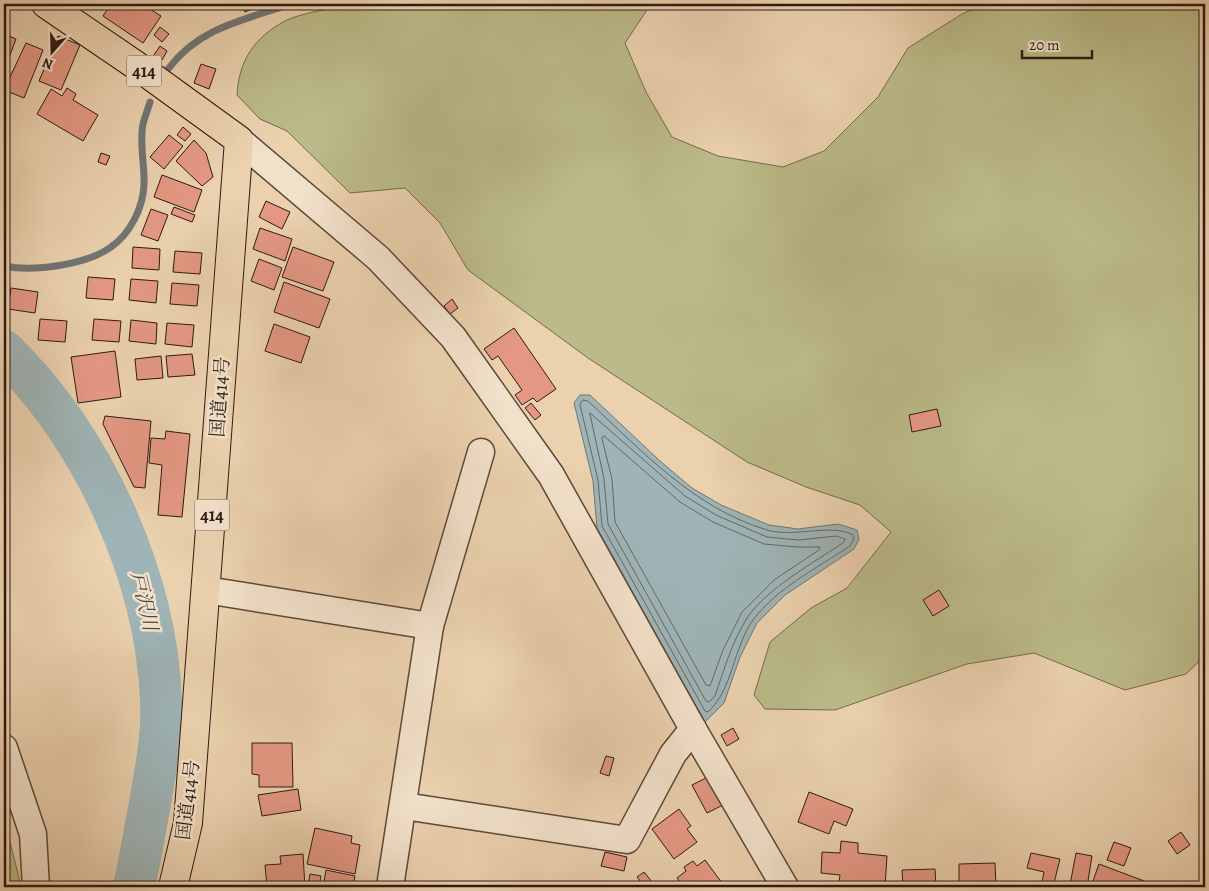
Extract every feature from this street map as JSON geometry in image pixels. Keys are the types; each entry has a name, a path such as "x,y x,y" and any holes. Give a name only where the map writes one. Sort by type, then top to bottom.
{"highway":[{"name":"414","path":"46,4 137,66 239,140"},
{"name":"国道414号","path":"173,887 188,823 239,140"}],"street":[{"path":"239,140 378,258 453,337 551,475 693,729 785,887"},
{"path":"390,887 404,806 430,626 481,452"},
{"path":"206,590 430,626"},
{"path":"404,806 627,840 674,754 693,729"},
{"path":"4,748 33,834 36,887"}],"shaded area":[{"path":"353,4 651,4 625,43 646,92 672,137 718,156 783,167 824,151 878,97 908,48 962,14 985,4 1205,4 1205,656 1186,674 1125,690 1034,653 967,664 835,710 765,709 754,695 770,642 811,608 847,588 891,532 860,505 806,487 747,462 588,358 468,270 440,223 405,188 350,193 287,131 260,119 237,95 238,82 245,61 250,51 265,35 291,18"},
{"path":"4,818 21,886 21,887 4,887"}],"water":[{"path":"580,395 590,395 660,461 692,488 721,505 769,525 798,529 838,524 857,530 859,539 854,549 785,595 757,623 740,657 724,703 705,722 597,528 593,481 574,403"}],"building":[{"path":"111,4 142,4 161,16 143,43 103,16"},
{"path":"242,4 262,4 245,12"},
{"path":"160,27 169,34 162,42 154,35"},
{"path":"4,34 16,39 5,68 4,67"},
{"path":"58,36 80,45 61,90 39,81"},
{"path":"26,43 43,50 24,98 4,90"},
{"path":"160,46 167,51 162,60 154,55"},
{"path":"201,64 216,69 209,89 194,83"},
{"path":"67,88 76,94 73,100 98,115 83,141 37,114 51,89 62,96"},
{"path":"183,127 191,134 185,141 177,135"},
{"path":"169,135 183,146 164,169 150,157"},
{"path":"194,140 206,153 213,177 202,186 176,161"},
{"path":"101,153 110,156 106,165 98,162"},
{"path":"162,175 202,190 194,212 154,197"},
{"path":"266,201 290,212 282,229 259,217"},
{"path":"174,207 195,215 192,222 171,214"},
{"path":"151,209 168,215 158,241 141,235"},
{"path":"260,228 292,239 285,261 253,249"},
{"path":"133,247 160,249 159,270 132,268"},
{"path":"293,247 334,262 323,291 282,277"},
{"path":"175,251 202,253 200,274 173,272"},
{"path":"259,259 282,268 274,290 251,281"},
{"path":"88,277 115,279 113,300 86,298"},
{"path":"131,279 158,281 156,303 129,300"},
{"path":"284,282 330,299 319,328 274,312"},
{"path":"172,283 199,285 197,306 170,304"},
{"path":"11,288 38,292 35,313 8,309"},
{"path":"452,299 458,308 450,314 444,306"},
{"path":"40,319 67,321 65,342 38,340"},
{"path":"94,319 121,321 119,342 92,340"},
{"path":"131,320 157,323 156,344 129,341"},
{"path":"167,323 194,325 192,347 165,344"},
{"path":"274,324 310,337 301,363 265,351"},
{"path":"514,328 556,389 537,402 533,398 522,405 515,395 522,390 498,356 492,360 484,349"},
{"path":"115,351 121,397 78,403 71,357"},
{"path":"192,354 195,375 168,377 166,356"},
{"path":"161,356 163,378 137,380 135,359"},
{"path":"531,403 541,415 535,420 525,408"},
{"path":"937,409 941,426 912,432 909,415"},
{"path":"105,416 151,421 145,488 134,487 103,424"},
{"path":"166,431 190,434 182,517 158,515 162,465 149,463 151,438 165,439"},
{"path":"939,590 949,606 933,616 923,600"},
{"path":"733,728 739,739 727,746 721,735"},
{"path":"252,743 292,743 293,787 259,787 259,775 252,774"},
{"path":"606,756 614,758 609,776 600,773"},
{"path":"708,777 723,805 707,813 692,785"},
{"path":"298,789 301,810 262,816 258,795"},
{"path":"809,792 853,809 846,826 834,821 829,834 798,822"},
{"path":"679,809 691,826 687,829 697,842 674,859 652,829"},
{"path":"315,828 352,836 351,843 360,845 355,874 307,864"},
{"path":"1181,832 1190,845 1177,854 1168,841"},
{"path":"841,841 858,843 858,853 887,856 885,887 861,887 862,883 839,882 840,875 821,873 822,852 840,853"},
{"path":"1114,842 1131,848 1124,866 1107,860"},
{"path":"605,852 627,857 624,871 601,866"},
{"path":"1031,853 1060,859 1053,887 1041,887 1044,872 1027,868"},
{"path":"1076,853 1092,856 1087,887 1070,885"},
{"path":"303,854 305,887 267,887 265,865 281,864 280,856"},
{"path":"705,860 725,887 684,887 677,878 686,871 684,867 693,861 697,866"},
{"path":"995,863 996,887 959,887 959,864"},
{"path":"1099,864 1144,881 1142,887 1103,887 1093,881"},
{"path":"935,869 936,887 903,887 902,870"},
{"path":"326,870 355,876 353,887 323,887"},
{"path":"644,872 652,882 645,887 637,877"},
{"path":"310,874 321,876 319,887 308,885"}],"waterway":[{"path":"168,69 194,43 209,34 240,21 291,4"},
{"path":"4,266 29,268 74,263 100,253 118,242 130,228 141,203 144,185 142,132 150,102"},
{"name":"戸沢川","path":"4,351 36,386 65,425 91,467 114,511 133,558 147,605 156,653 161,700 161,727 154,782 134,887"}]}
